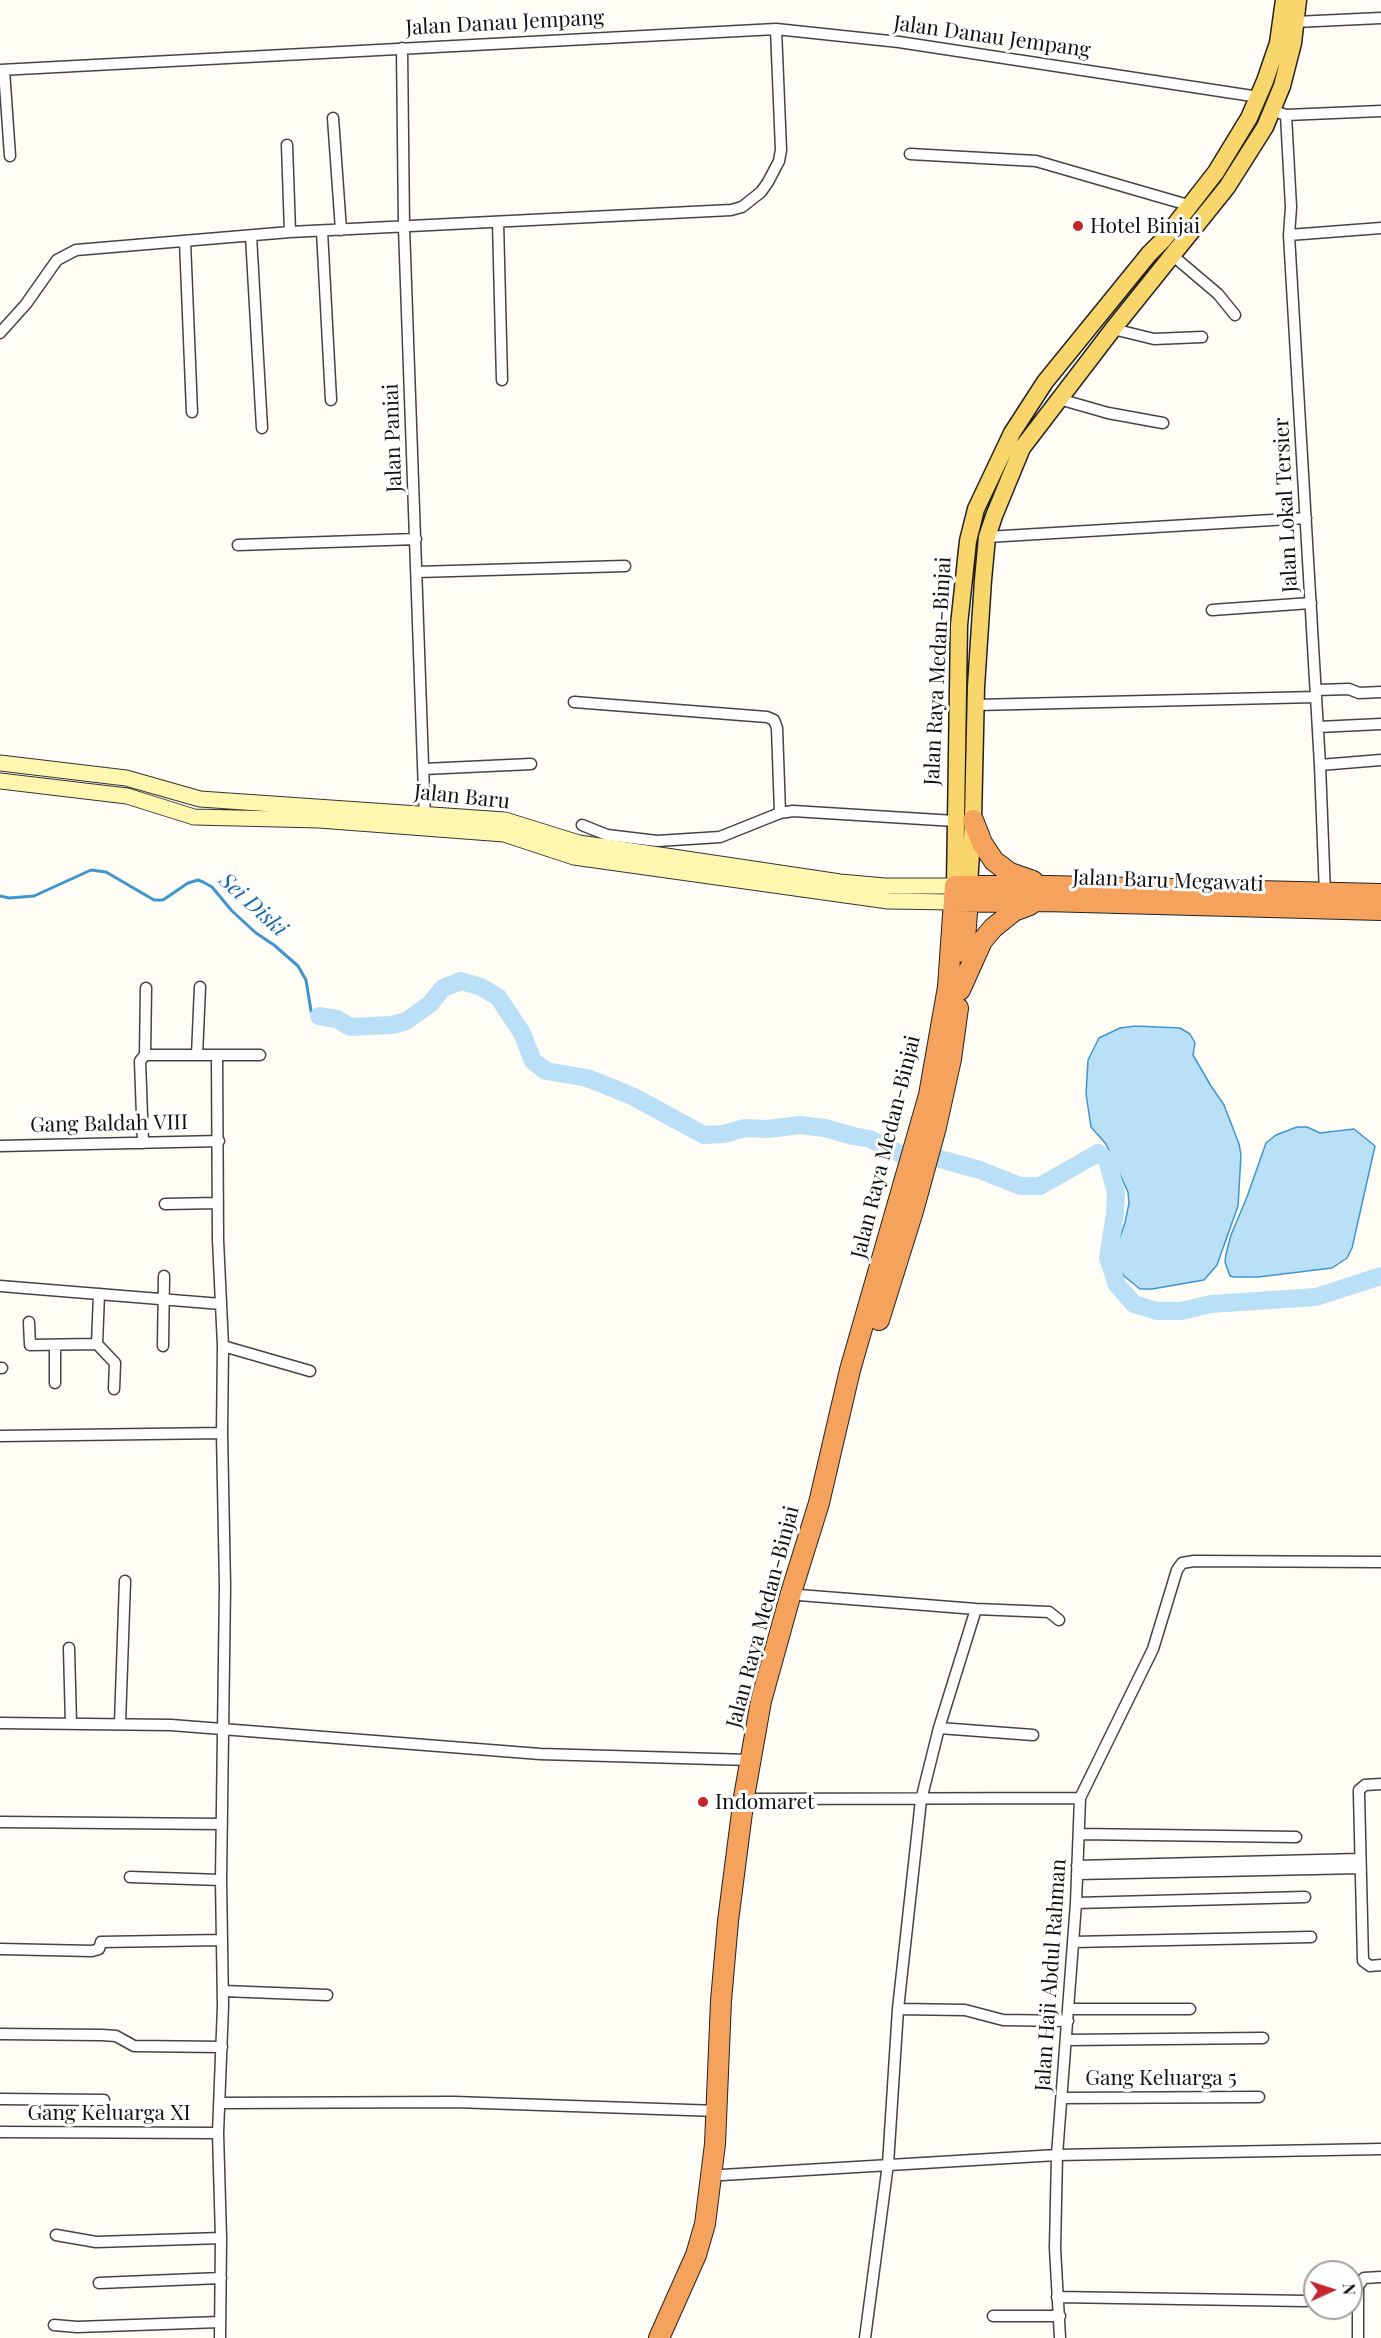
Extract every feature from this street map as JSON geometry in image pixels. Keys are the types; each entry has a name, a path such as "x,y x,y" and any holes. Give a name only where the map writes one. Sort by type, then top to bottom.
{"highway":[{"path":"964,820 1001,867 1047,893"},
{"path":"960,990 982,941 993,928 1014,911 1047,893"},
{"name":"Jalan Baru Megawati","path":"961,894 1047,893 1332,899 1381,894"},
{"name":"Jalan Raya Medan-Binjai","path":"669,2338 704,2259 714,2226 721,2001 728,1921 745,1819 753,1799 770,1703 799,1595 827,1506 928,1125 951,1059 960,990 961,894"},
{"name":"Jalan Raya Medan-Binjai","path":"928,1125 929,1095 944,1018 961,894"},
{"name":"Jalan Baru Megawati","path":"1332,899 1381,910"},
{"name":"Jalan Raya Medan-Binjai","path":"659,2338 696,2255 717,2175 726,2111 730,2001 750,1760 761,1701 779,1633 819,1503 850,1370 906,1210"}],"main road":[{"name":"Jalan Raya Medan-Binjai","path":"961,894 964,820 960,625 968,541 976,509 1012,433 1045,382 1149,254 1163,240 1216,172 1249,118 1278,43 1284,0"},
{"name":"Jalan Raya Medan-Binjai","path":"964,820 976,705 982,580 987,537 1022,448 1113,329 1227,187 1265,127 1279,112 1282,86 1293,43 1298,0"}],"street":[{"path":"1295,22 1381,18"},
{"name":"Jalan Danau Jempang","path":"2,70 777,29 899,42 1259,97"},
{"path":"0,333 26,304 57,260 65,254 91,248 290,232 731,210 742,207 752,200 768,182 779,161 781,150 777,29"},
{"name":"Jalan Paniai","path":"402,48 404,227 425,820"},
{"path":"2,70 10,156"},
{"path":"1279,112 1381,111"},
{"name":"Jalan Lokal Tersier","path":"1279,112 1291,207 1289,235 1320,765 1332,899"},
{"path":"333,118 341,230"},
{"path":"287,145 290,232"},
{"path":"910,153 1036,161 1188,205"},
{"path":"498,222 501,380"},
{"path":"1289,235 1381,228"},
{"path":"322,231 331,400"},
{"path":"251,236 262,428"},
{"path":"185,241 192,412"},
{"path":"1172,255 1218,294 1235,315"},
{"path":"1113,329 1154,339 1202,337"},
{"path":"1059,399 1108,413 1163,423"},
{"path":"987,537 1306,518"},
{"path":"238,545 416,539"},
{"path":"417,572 625,566"},
{"path":"1212,610 1311,603"},
{"path":"976,705 1316,693 1349,689 1359,693 1381,692"},
{"path":"574,702 767,717 774,720 777,728 780,813"},
{"path":"1318,727 1381,724"},
{"path":"1320,765 1381,760"},
{"name":"Jalan Baru","path":"0,763 126,778 200,799 425,820 504,834 574,857 636,849 888,901 961,894"},
{"path":"424,769 531,764"},
{"name":"Jalan Baru","path":"0,781 127,796 194,817 425,820"},
{"path":"582,825 636,849 720,837 780,813 792,811 964,820"},
{"path":"197,1055 200,987"},
{"path":"145,1056 146,988"},
{"path":"217,1055 225,1586 221,1880 223,1991 218,2133 221,2238 220,2338"},
{"path":"143,1143 140,1061 145,1056 261,1055"},
{"name":"Gang Baldah VIII","path":"0,1146 219,1141"},
{"path":"165,1204 218,1203"},
{"path":"163,1346 164,1276"},
{"path":"0,1286 221,1304"},
{"path":"99,1294 97,1344 114,1363 114,1389"},
{"path":"29,1322 30,1345 97,1344"},
{"path":"55,1345 55,1383"},
{"path":"223,1346 310,1371"},
{"path":"0,1436 222,1433"},
{"path":"753,1799 1080,1798 1153,1649 1177,1570 1182,1563 1194,1561 1381,1562"},
{"path":"120,1724 125,1581"},
{"path":"799,1595 976,1609 1048,1612 1059,1620"},
{"path":"865,2338 888,2164 898,2009 921,1800 939,1728 976,1609"},
{"path":"69,1648 70,1724"},
{"path":"0,1723 120,1724 540,1754 750,1760"},
{"path":"939,1728 1033,1735"},
{"path":"1381,1784 1365,1785 1359,1790 1363,1961 1370,1965 1381,1965"},
{"name":"Jalan Haji Abdul Rahman","path":"1060,2338 1055,2248 1057,2155 1076,1903 1080,1798"},
{"path":"0,1821 222,1824"},
{"path":"1079,1834 1296,1837"},
{"path":"1077,1870 1360,1863"},
{"path":"130,1878 221,1880"},
{"path":"1076,1903 1305,1897"},
{"path":"1073,1942 1311,1937"},
{"path":"0,1949 92,1951 99,1950 102,1941 222,1940"},
{"path":"223,1991 327,1995"},
{"path":"898,2009 965,2010 1004,2020 1068,2020"},
{"path":"1068,2009 1190,2009"},
{"path":"0,2034 102,2035 116,2037 134,2046 222,2048"},
{"path":"1067,2040 1263,2038"},
{"name":"Gang Keluarga 5","path":"1063,2098 1259,2097"},
{"path":"0,2099 104,2100"},
{"path":"220,2103 454,2102 718,2111"},
{"name":"Gang Keluarga XI","path":"0,2132 218,2133"},
{"path":"717,2175 1057,2155 1381,2149"},
{"path":"56,2235 96,2242 221,2238"},
{"path":"1358,2338 1358,2286 1364,2278 1381,2277"},
{"path":"99,2283 221,2278"},
{"path":"1058,2296 1303,2301"},
{"path":"993,2316 1060,2316"},
{"path":"54,2325 77,2333 220,2322"}],"water":[{"path":"1136,1026 1180,1028 1190,1034 1195,1043 1193,1055 1224,1105 1241,1155 1238,1206 1217,1265 1204,1280 1152,1289 1140,1289 1124,1276 1114,1262 1129,1203 1128,1192 1106,1144 1091,1127 1086,1094 1088,1060 1099,1038 1120,1028"},
{"path":"1297,1127 1307,1127 1320,1133 1354,1129 1375,1146 1352,1248 1347,1258 1332,1268 1258,1277 1230,1276 1225,1262 1231,1235 1266,1143 1276,1135"}],"waterway":[{"name":"Sei Diski","path":"0,896 9,898 34,896 91,870 106,872 154,900 163,900 188,883 198,880 212,887 232,911 298,966 306,980 311,1011 319,1016"},
{"path":"319,1016 337,1019 350,1027 392,1025 406,1021 430,1004 443,988 461,981 481,987 498,997 522,1033 533,1061 546,1071 587,1078 610,1087 632,1096 704,1135 724,1134 745,1128 767,1129 800,1125 825,1128 870,1139 905,1156 940,1159 980,1170 1020,1186 1040,1186 1098,1153 1107,1160 1116,1192 1108,1258 1117,1285 1134,1304 1157,1311 1181,1311 1211,1304 1316,1297 1381,1276"}],"place":[{"name":"Hotel Binjai","path":"1078,226"},
{"name":"Indomaret","path":"703,1802"}]}
